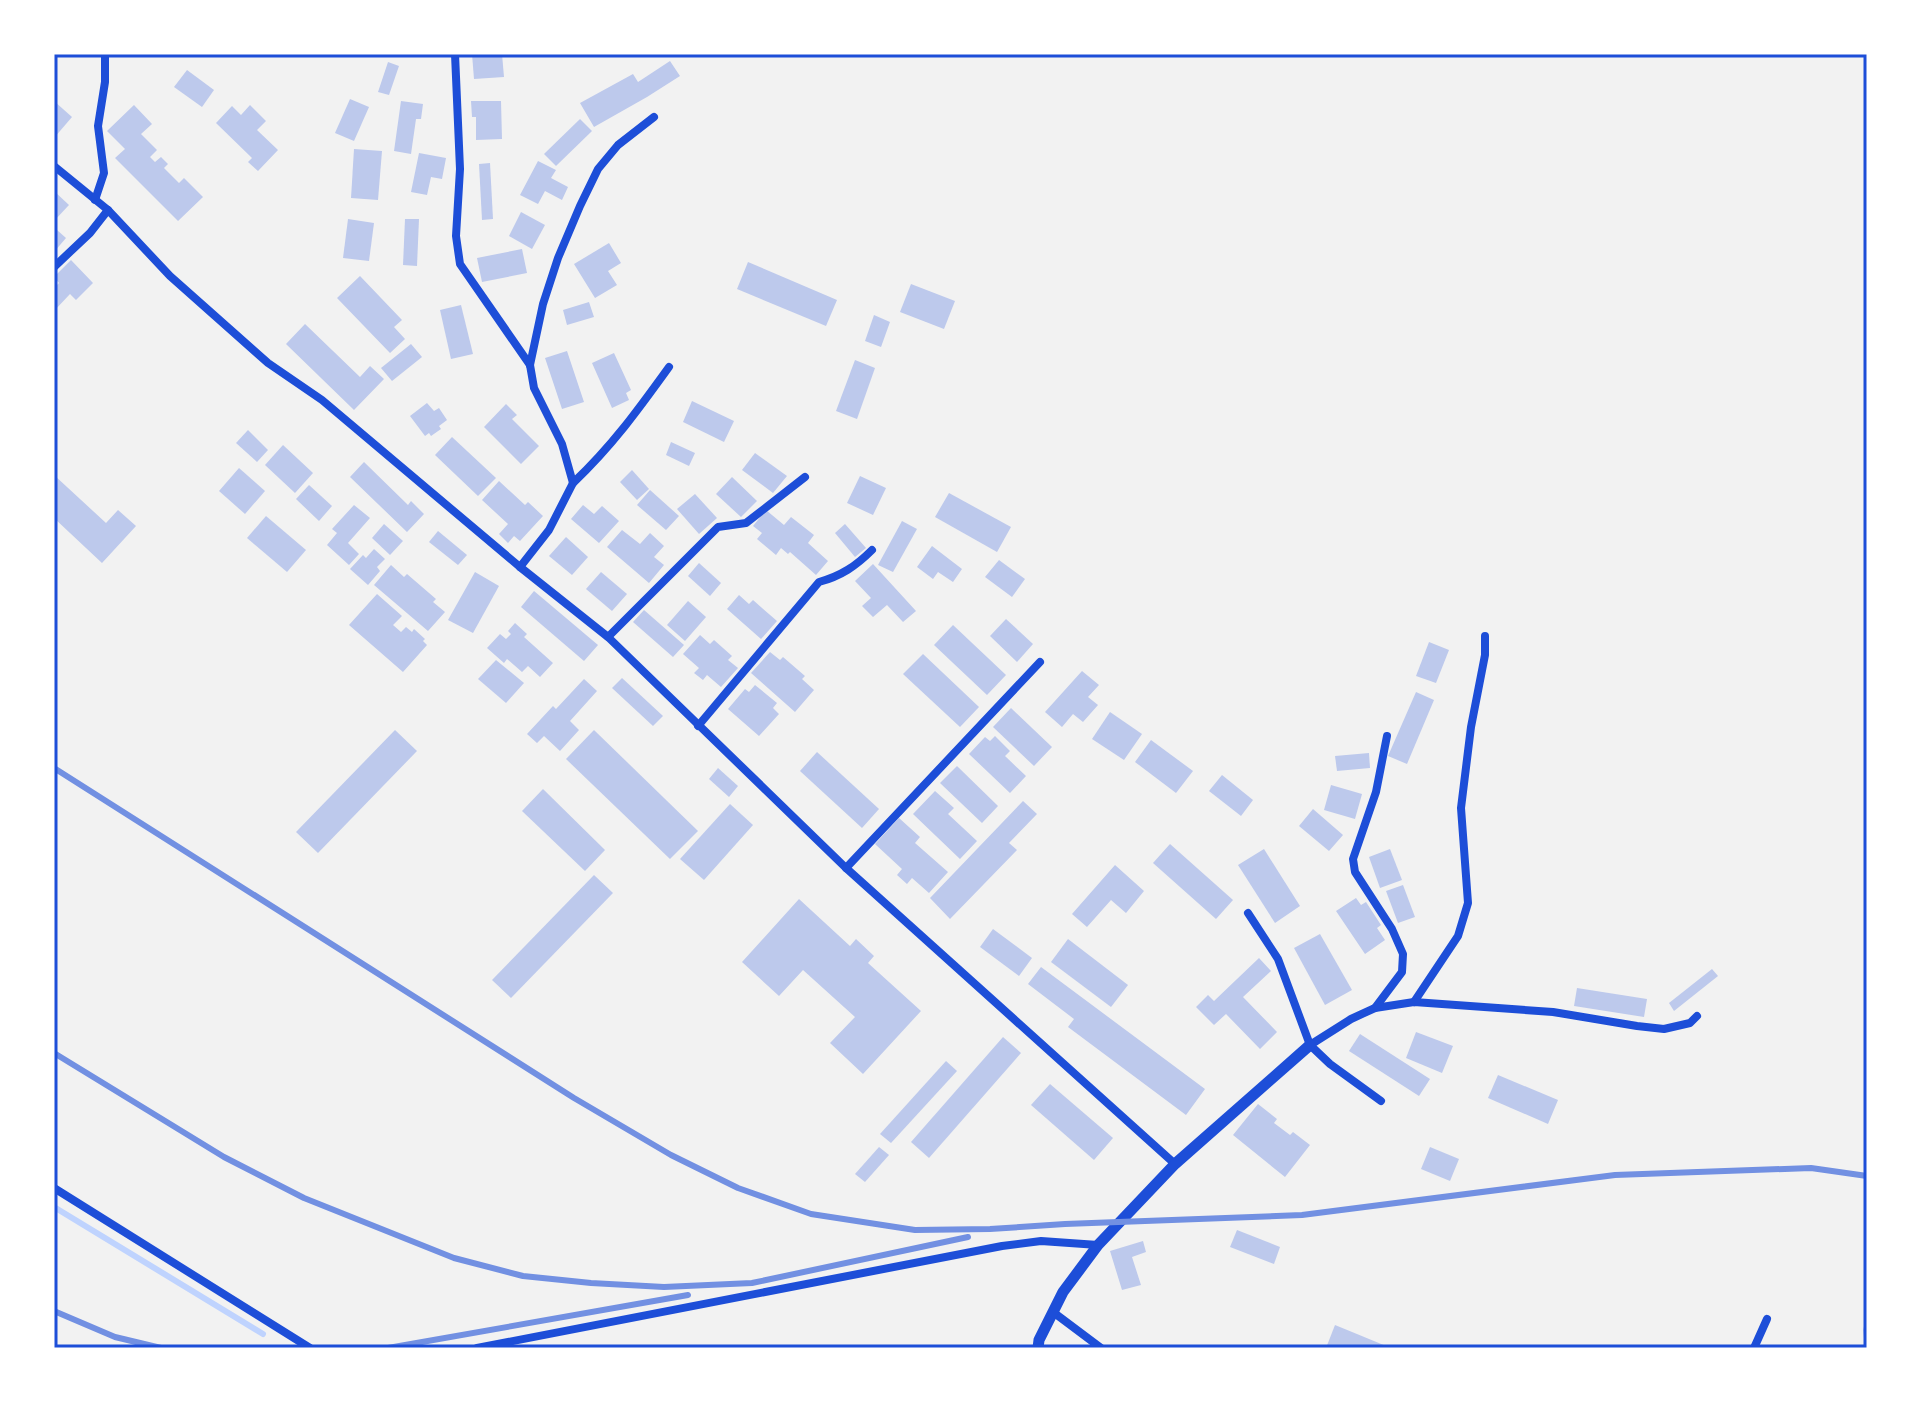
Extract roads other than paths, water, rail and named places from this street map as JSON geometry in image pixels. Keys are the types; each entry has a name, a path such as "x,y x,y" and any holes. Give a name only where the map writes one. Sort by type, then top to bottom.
{"street":[{"path":"95,200 104,173 98,126 105,82 105,54"},
{"path":"455,54 460,169 456,236 460,264 530,365"},
{"path":"573,483 562,444 534,388 530,365 543,304 554,269 598,169 618,145 654,117"},
{"path":"54,166 108,210 170,276 268,363 322,400 608,637 846,868 1175,1164"},
{"path":"54,267 90,233 108,210"},
{"path":"520,567 549,530 573,483 621,433 669,367"},
{"path":"608,637 718,527 746,523 805,477"},
{"path":"698,726 819,582 836,577 859,563 872,550"},
{"path":"1414,1002 1458,936 1468,903 1461,808 1471,727 1485,655 1485,636"},
{"path":"846,868 1040,662"},
{"path":"1375,1008 1402,972 1403,954 1392,929 1355,872 1353,859 1376,792 1387,736"},
{"path":"1248,913 1278,959 1310,1045 1330,1064 1381,1101"},
{"path":"1038,1348 1063,1292 1101,1242 1134,1207 1175,1164 1310,1045 1351,1019 1375,1008 1414,1002 1553,1012 1664,1029 1690,1023 1697,1016"},
{"path":"54,1188 310,1348"},
{"path":"477,1348 1002,1246 1041,1241 1101,1242"},
{"path":"1053,1312 1101,1348"},
{"path":"1754,1348 1767,1319"}],"waterway":[{"path":"54,1207 263,1334"}],"railway":[{"path":"54,768 574,1098 671,1155 738,1188 811,1214 915,1230 990,1229 1302,1215 1615,1175 1811,1168 1867,1176"},
{"path":"54,1053 224,1157 304,1198 454,1258 523,1276 664,1287 752,1283 968,1237"},
{"path":"388,1348 688,1295"},
{"path":"54,1311 115,1337 161,1348"}]}
